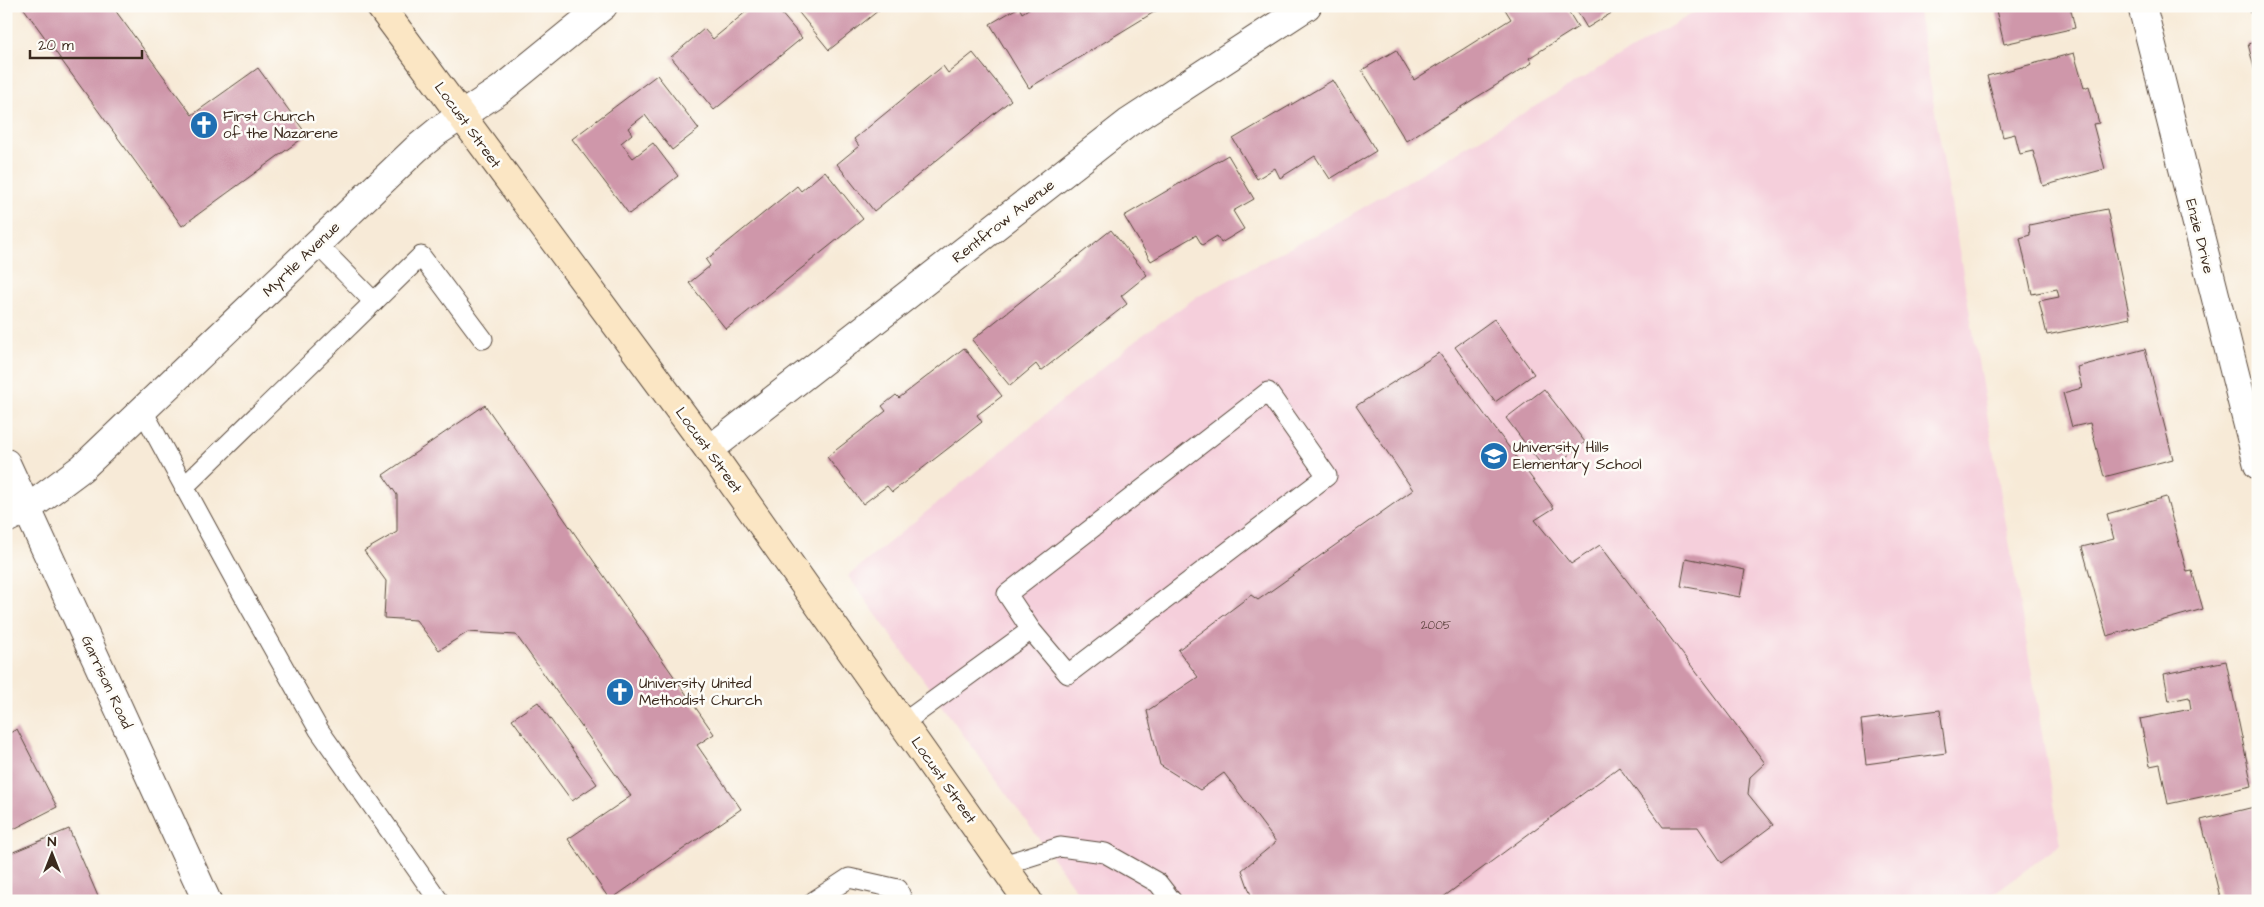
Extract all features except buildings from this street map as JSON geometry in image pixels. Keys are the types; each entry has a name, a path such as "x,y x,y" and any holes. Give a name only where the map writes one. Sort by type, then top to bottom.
{"street":[{"name":"Locust Street","path":"380,6 709,450 904,723 1028,901"},
{"name":"Myrtle Avenue","path":"17,514 82,468 416,150 460,116 500,90 603,6"},
{"name":"Rentfrow Avenue","path":"709,450 1128,123 1307,6"},
{"name":"Enzie Drive","path":"2142,6 2258,465"},
{"name":"Garrison Road","path":"6,463 17,514 207,901"}],"lane":[{"path":"317,244 374,302"},
{"path":"184,487 421,256 483,339"},
{"path":"1268,392 1327,476 1068,674 1031,630 1007,594 1268,392"},
{"path":"143,411 319,730 439,901"},
{"path":"904,723 1031,630"},
{"path":"1003,865 1060,847 1105,854 1158,883 1172,901"},
{"path":"814,901 849,878 898,889 903,901"}],"shaded area":[{"name":"University Hills Elementary School","path":"1705,6 1917,6 2061,844 1983,901 1084,901 848,576 1140,337 1195,298 1335,224"}],"place":[{"name":"First Church of the Nazarene","path":"204,125"},
{"name":"University Hills Elementary School","path":"1494,456"},
{"name":"University United Methodist Church","path":"620,692"}]}
